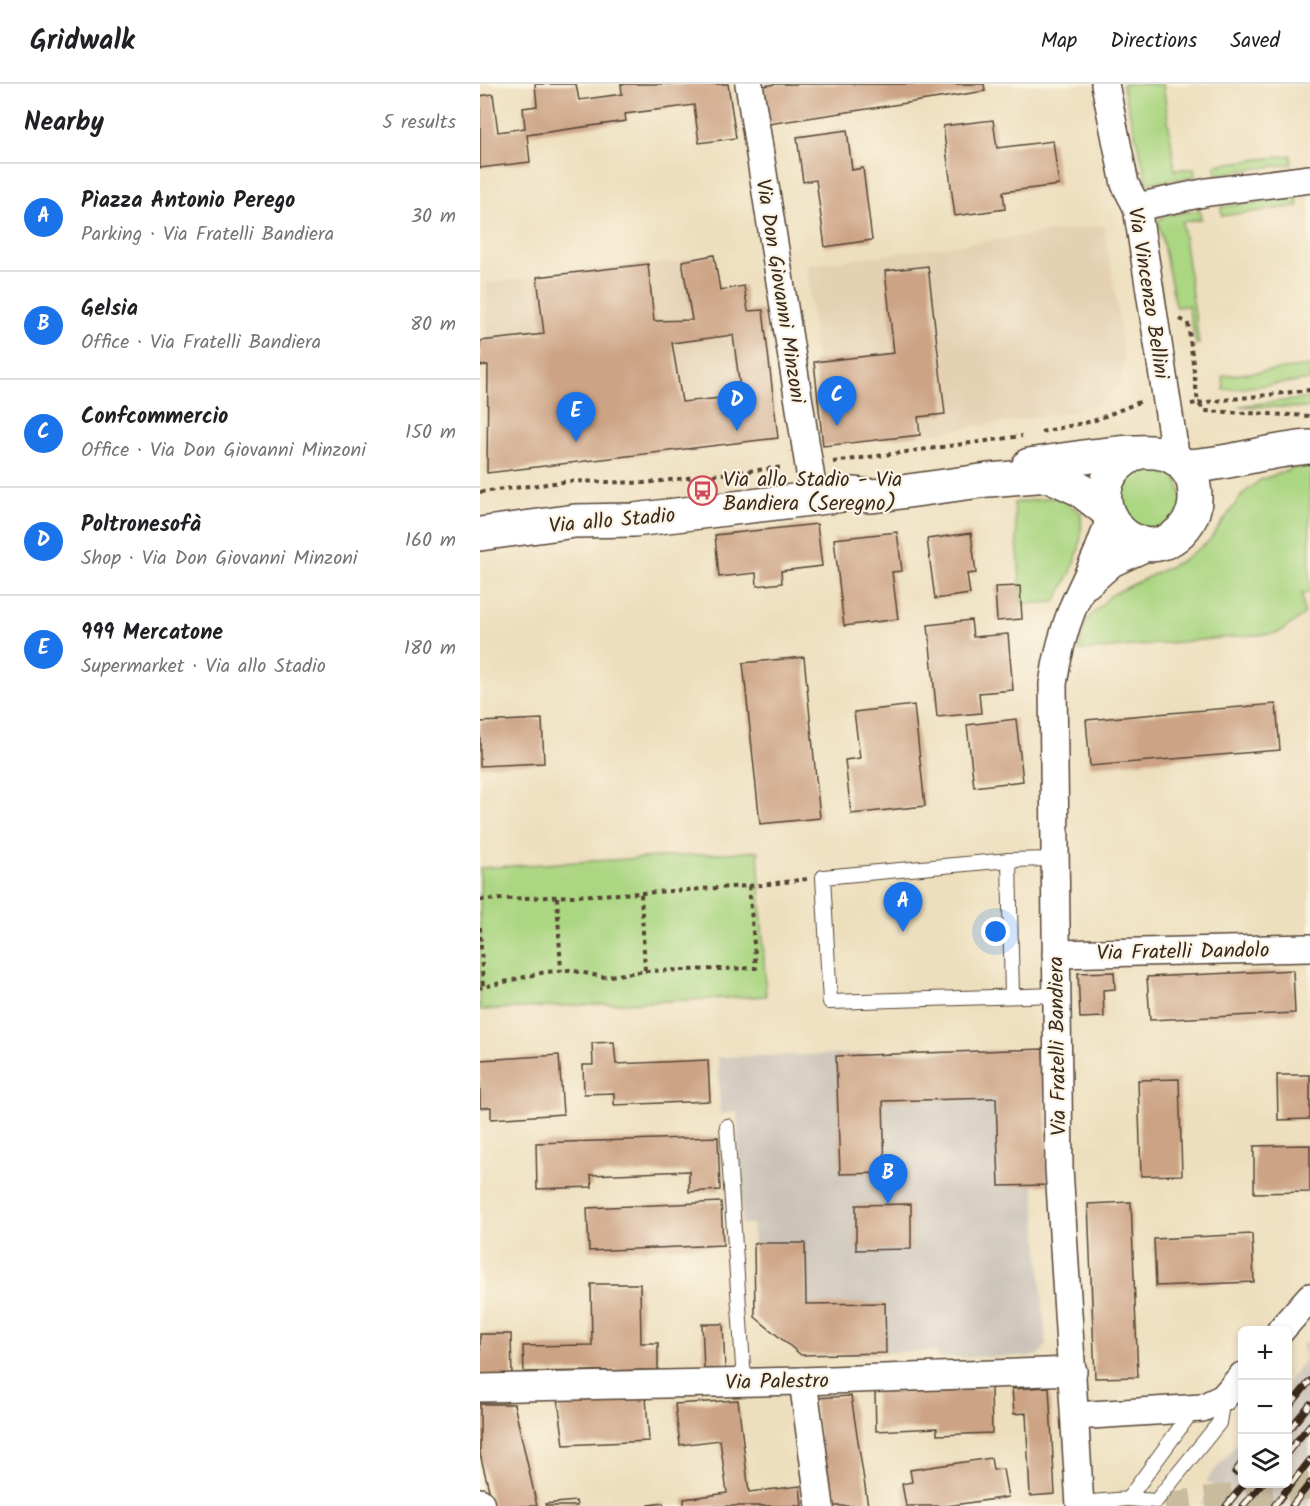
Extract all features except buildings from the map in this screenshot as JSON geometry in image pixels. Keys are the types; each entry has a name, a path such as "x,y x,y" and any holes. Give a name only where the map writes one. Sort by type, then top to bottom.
{"main road":[{"name":"Via allo Stadio","path":"852,494 870,488 987,470 1141,452 1165,453 1180,463 1208,465 1310,447"},
{"path":"1108,514 1105,491 1111,472 1125,458 1141,452"},
{"path":"1153,544 1179,533 1191,519 1195,507 1214,485 1243,459"},
{"path":"1180,463 1193,481 1195,507"},
{"name":"Via allo Stadio","path":"480,534 575,521 634,520 814,498 852,494 872,496 988,480 1049,475 1074,485 1108,514 1128,538 1153,544"}],"street":[{"name":"Via Don Giovanni Minzoni","path":"749,84 814,498"},
{"name":"Via Vincenzo Bellini","path":"1105,84 1125,184 1137,207 1166,397 1180,463"},
{"path":"1137,207 1208,192 1310,179"},
{"name":"Via Vincenzo Bellini","path":"1141,452 1157,431 1166,397"},
{"name":"Via Fratelli Bandiera","path":"1073,1505 1075,1416 1059,1168 1053,859 1053,684 1058,652 1080,594 1101,548 1108,514"},
{"name":"Via Fratelli Bandiera","path":"1080,594 1106,568 1131,553 1153,544"},
{"name":"Via Fratelli Dandolo","path":"1056,954 1310,948"},
{"path":"1285,1326 1310,1297"},
{"name":"Via Palestro","path":"480,1388 803,1381 1073,1371"},
{"path":"1075,1416 1193,1410 1213,1405 1223,1398 1239,1380"},
{"path":"803,1381 820,1506"}],"lane":[{"path":"1053,859 1009,860 823,877 830,1002 1056,995"},
{"path":"1009,860 1012,996"},
{"path":"727,1126 744,1381"},
{"path":"1073,1505 1128,1498 1156,1501 1219,1424 1223,1398"},
{"path":"1128,1498 1193,1410"}],"path":[{"path":"1170,320 1180,319 1188,322 1198,404 1205,411 1310,416"},
{"path":"1198,404 1310,390"},
{"path":"480,900 641,893 823,877"},
{"path":"480,927 482,988 528,974 561,971 603,977 645,971 756,968 749,885"},
{"path":"641,893 645,971"},
{"path":"557,897 561,971"}],"shaded area":[{"path":"1103,225 1124,359 1121,382 1101,402 1067,413 920,435 823,446 807,265"},
{"path":"682,261 692,320 763,310 778,438 487,473 487,283"},
{"path":"1043,1049 1048,1185 1034,1185 1046,1345 1039,1356 936,1358 936,1351 801,1355 755,1317 754,1243 752,1224 742,1224 737,1112 720,1114 718,1057"},
{"path":"1310,1337 1310,1506 1199,1506 1214,1487 1206,1481 1238,1442 1238,1488 1292,1488 1292,1376 1305,1359 1302,1345"}],"green space":[{"path":"1122,84 1163,84 1175,170 1194,168 1195,177 1148,183"},
{"path":"1291,155 1292,164 1216,174 1215,165"},
{"path":"1297,197 1298,206 1222,216 1221,207"},
{"path":"1200,210 1201,219 1182,222 1199,344 1196,344 1188,306 1176,307 1158,220 1166,215"},
{"path":"1310,366 1310,380 1224,390 1223,376"},
{"path":"1310,398 1310,408 1238,406"},
{"path":"1143,462 1174,470 1185,506 1158,532 1122,519 1119,480"},
{"path":"1310,467 1310,593 1302,594 1304,615 1278,633 1079,651 1086,621 1111,595 1181,561 1208,542 1242,495 1260,480 1295,468"},
{"path":"1057,497 1081,513 1081,538 1076,559 1055,602 1022,604 1014,503"},
{"path":"758,851 766,996 480,1010 480,868"}],"tunnel":[{"path":"1165,1506 1310,1486"}],"railway":[{"path":"1292,1403 1310,1381"},
{"path":"1292,1426 1310,1404"},
{"path":"1292,1447 1310,1425"},
{"path":"1274,1506 1310,1460"},
{"path":"1235,1472 1238,1468"},
{"path":"1292,1506 1310,1483"},
{"path":"1226,1506 1241,1488"},
{"path":"1243,1506 1259,1488"}],"place":[{"name":"Confcommercio","path":"837,426"},
{"name":"Poltronesofà","path":"737,431"},
{"name":"999 Mercatone","path":"576,442"},
{"name":"Via allo Stadio - Via Bandiera (Seregno)","path":"702,491"},
{"name":"Piazza Antonio Perego","path":"903,932"},
{"name":"Gelsia","path":"888,1204"}]}
